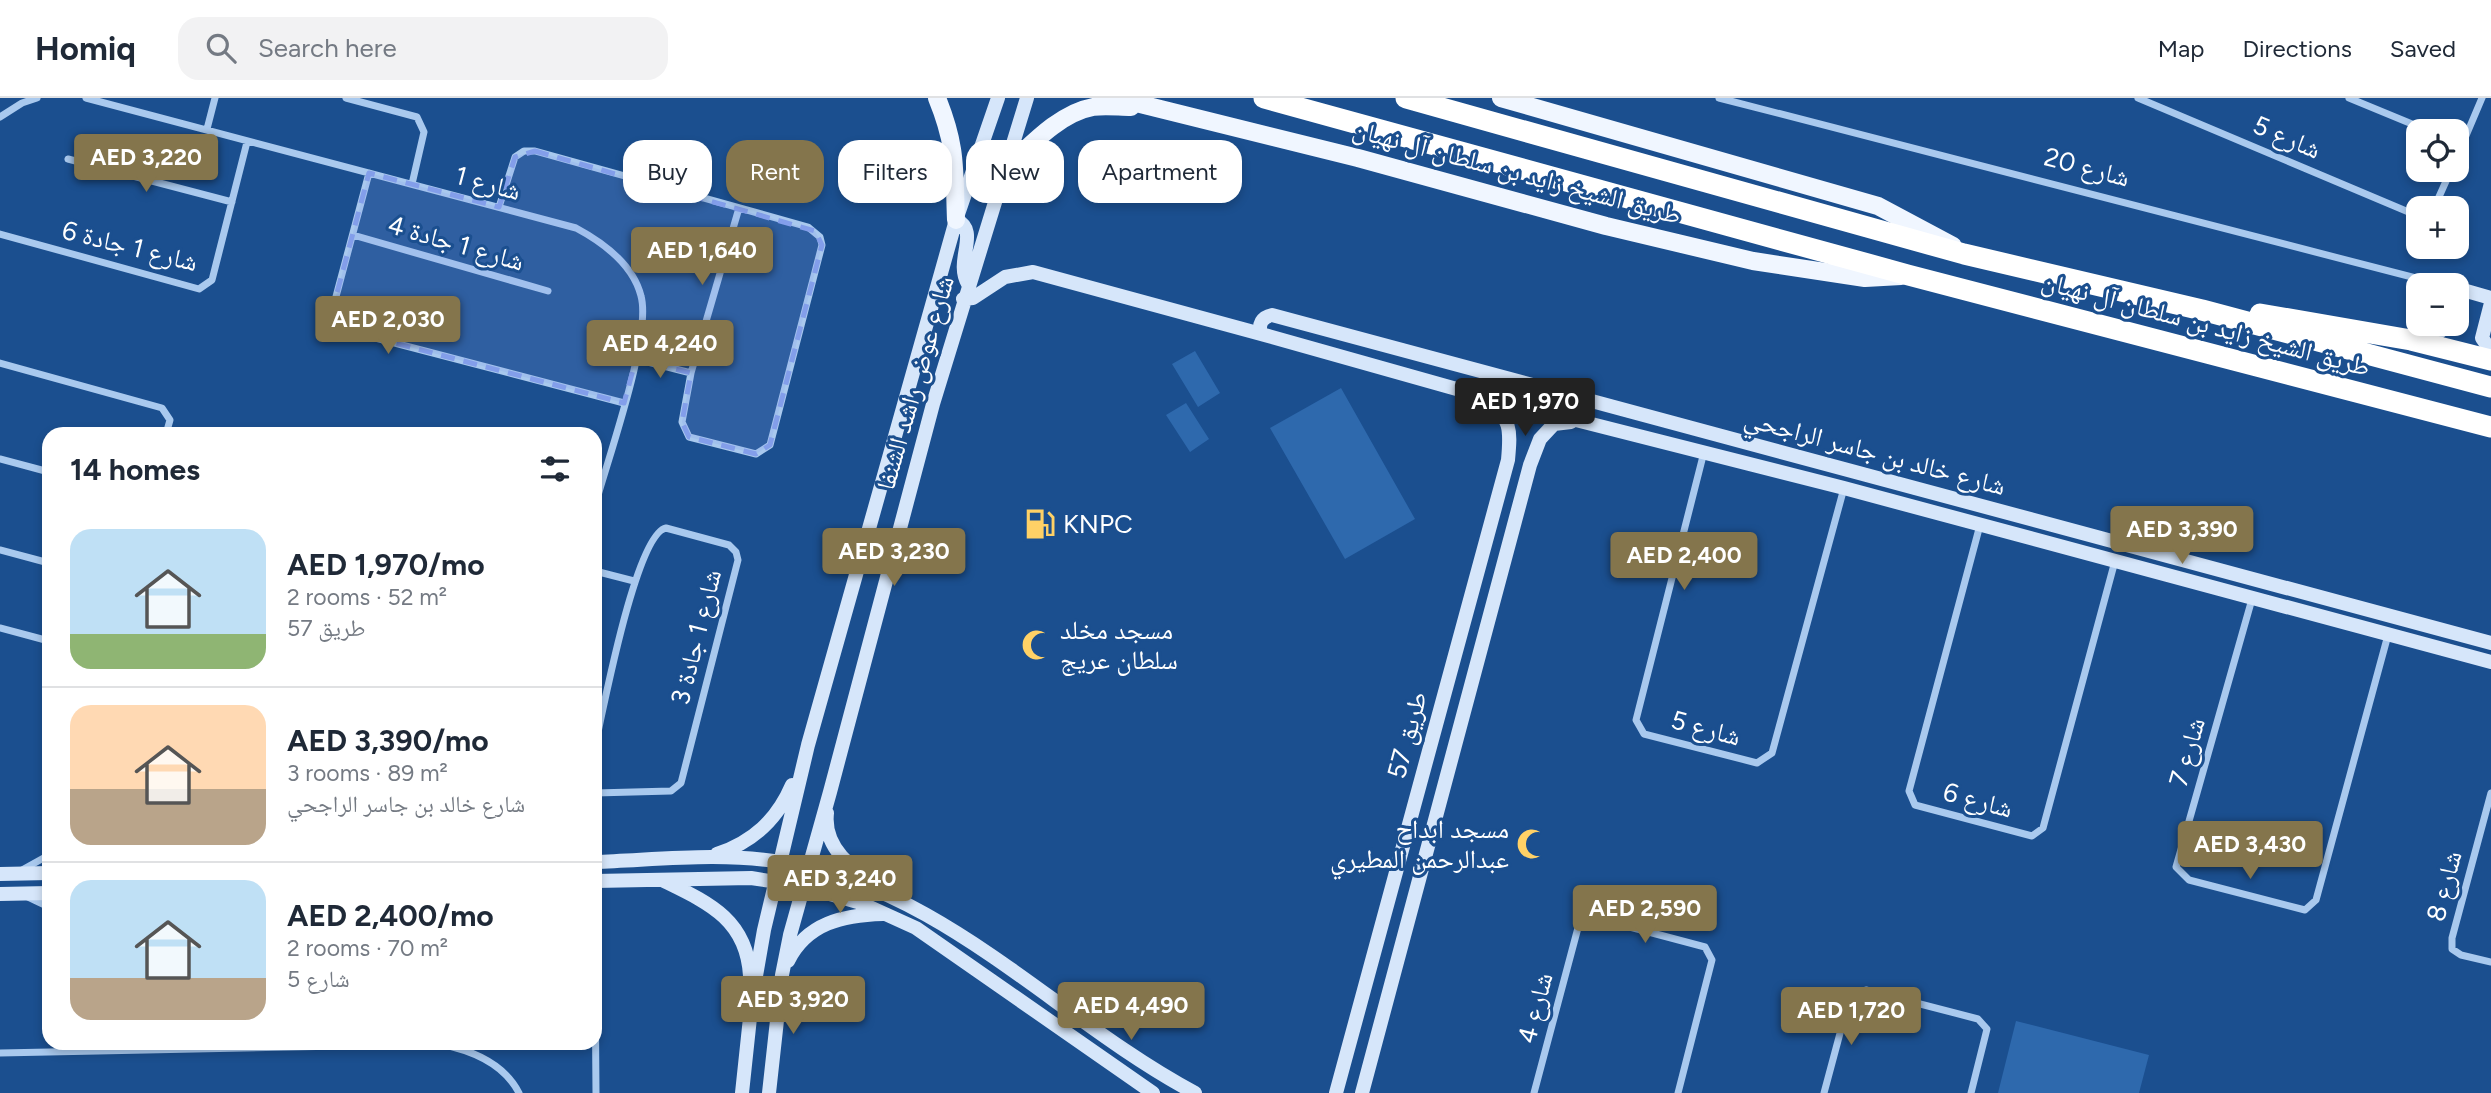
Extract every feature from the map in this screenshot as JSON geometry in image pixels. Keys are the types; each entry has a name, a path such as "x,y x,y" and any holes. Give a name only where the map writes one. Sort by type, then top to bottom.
{"highway":[{"name":"طريق الشيخ زايد بن سلطان آل نهيان","path":"1264,98 1908,275 2491,428"},
{"name":"طريق الشيخ زايد بن سلطان آل نهيان","path":"1406,98 1964,254 2202,310 2491,387"},
{"path":"2202,310 2273,315 2411,340 2491,360"}],"main road":[{"path":"937,98 949,128 957,166 956,220"},
{"name":"طريق الشيخ زايد بن سلطان آل نهيان","path":"1116,98 1156,103 1606,226 1753,261 1865,278 1908,275"},
{"name":"طريق الشيخ زايد بن سلطان آل نهيان","path":"1502,98 1878,206 1914,223 1964,254"},
{"path":"1037,140 1074,114 1093,107 1156,103"}],"street":[{"path":"0,117 22,103 37,98"},
{"name":"شارع 1","path":"86,98 116,102 247,142 576,228 615,254 630,272 642,302 643,328 602,481"},
{"path":"207,129 215,98"},
{"path":"346,98 417,117 424,132 412,184"},
{"name":"شارع عوض راشد الشنفا","path":"742,1093 752,999 808,745 956,220 998,98"},
{"name":"شارع عوض راشد الشنفا","path":"1013,140 1027,98"},
{"name":"شارع 20","path":"1720,98 2406,275"},
{"name":"شارع 5","path":"2138,98 2406,211"},
{"path":"2348,98 2406,122"},
{"path":"2469,125 2482,98"},
{"name":"شارع 1 جادة 6","path":"0,234 199,289 212,280 247,142"},
{"path":"499,207 515,157 524,151 739,208 815,231 822,245 770,445 756,454 689,437 682,422 691,373 739,208"},
{"path":"68,159 232,202"},
{"name":"شارع 1 جادة 4","path":"369,173 330,319 337,328 624,403"},
{"name":"شارع عوض راشد الشنفا","path":"769,1093 782,975 802,886 830,792 963,299 993,203"},
{"path":"956,220 965,224 969,231 962,264 968,284"},
{"name":"شارع 1 جادة 4","path":"353,235 548,291"},
{"name":"شارع خالد بن جاسر الراجحي","path":"963,299 972,298 1005,277 1033,272 1485,397 1844,488 2491,662"},
{"path":"2469,292 2491,301 2482,338 2491,351"},
{"name":"شارع خالد بن جاسر الراجحي","path":"1261,334 1261,321 1272,315 2491,643"},
{"path":"2411,340 2434,336"},
{"path":"636,359 691,373"},
{"path":"0,363 162,408 170,420 168,427"},
{"name":"طريق 57","path":"1336,1093 1362,1006 1508,460 1511,430 1503,413 1485,397"},
{"name":"طريق 57","path":"1362,1093 1382,1010 1530,465 1540,439 1554,424 1582,420"},
{"name":"شارع 5","path":"1704,452 1636,719 1644,734 1682,744 1757,763 1772,752 1844,488"},
{"path":"1508,460 1518,454 1528,459 1530,465"},
{"path":"0,459 42,470"},
{"name":"شارع 6","path":"1980,524 1909,791 1915,805 2032,836 2043,828 2115,561"},
{"name":"شارع 1 جادة 3","path":"602,716 634,581 654,534 666,527 729,545 736,552 738,560 681,783 671,791 602,793"},
{"path":"859,685 861,651 884,551 883,546 874,541 866,545"},
{"path":"0,550 42,561"},
{"path":"2169,576 2175,562 2174,557"},
{"path":"2200,584 2199,573 2207,566"},
{"path":"602,573 634,581"},
{"name":"شارع 7","path":"2252,599 2176,867 2189,880 2305,910 2316,900 2389,634"},
{"path":"0,628 42,639"},
{"path":"703,858 739,847 772,820 784,804 808,745"},
{"path":"830,792 828,827 845,861 866,878 913,901 937,921"},
{"name":"شارع 8","path":"2491,793 2452,938 2452,949 2462,956 2491,962"},
{"path":"7,874 42,858"},
{"path":"602,862 703,858 782,862 807,867 867,887 969,939 1194,1093"},
{"path":"7,874 42,873"},
{"path":"660,879 724,914 749,954 752,999"},
{"path":"602,881 777,881 802,886 887,914 916,928 1153,1093"},
{"path":"7,893 42,893"},
{"path":"7,893 42,903"},
{"path":"782,975 800,943 819,926 850,916 887,914"},
{"name":"شارع 4","path":"1534,1093 1579,924 1592,917 1705,947 1712,960 1678,1093"},
{"path":"1367,982 1378,991 1388,988"},
{"path":"1824,1093 1850,996 1866,990 1978,1018 1987,1029 1971,1093"},
{"path":"1362,1006 1371,1003 1382,1010"},
{"path":"1087,1049 1092,1040 1099,1041 1173,1090 1194,1093"},
{"path":"0,1053 119,1050"},
{"path":"469,1050 505,1074 519,1093"},
{"path":"596,1050 596,1093"}],"highlighted area":[{"path":"535,151 815,231 822,245 770,445 756,454 689,437 682,422 691,373 636,359 624,403 337,328 330,319 369,173 499,207 515,157"}],"shaded area":[{"path":"1195,351 1220,393 1198,407 1172,364"},
{"path":"1341,388 1415,519 1345,559 1270,428"},
{"path":"1186,403 1209,439 1190,452 1166,415"},
{"path":"2016,1021 2149,1055 2139,1093 1998,1093"}],"place":[{"name":"KNPC","path":"1040,524"},
{"name":"مسجد مخلد سلطان عريج","path":"1037,645"},
{"name":"مسجد ابداح عبدالرحمن المطيري","path":"1532,844"}]}
